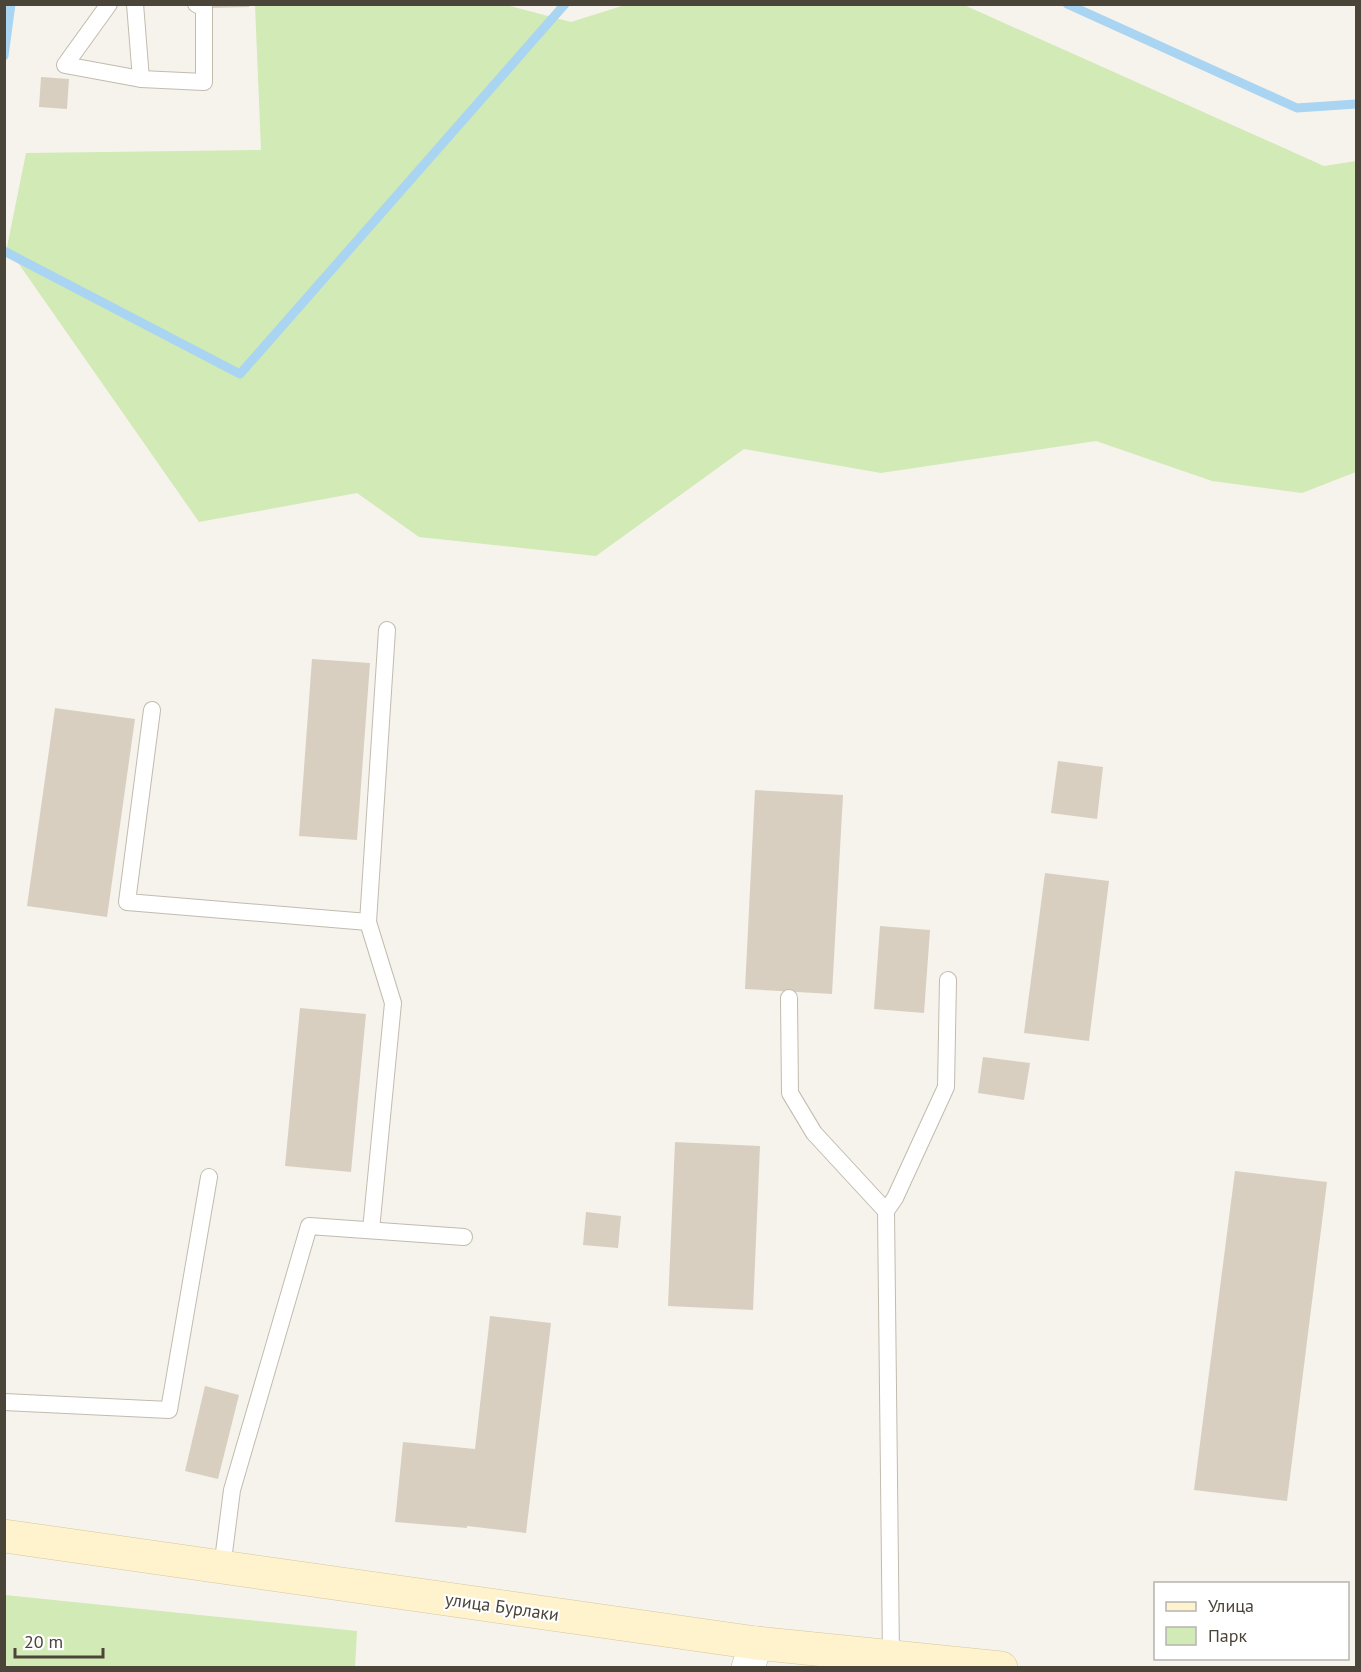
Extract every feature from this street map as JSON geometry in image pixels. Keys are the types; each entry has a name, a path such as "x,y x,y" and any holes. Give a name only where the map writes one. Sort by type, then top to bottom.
{"street":[{"name":"улица Бурлаки","path":"4,1536 222,1568 752,1655 891,1656 1001,1668"}],"lane":[{"path":"109,4 65,64 141,79 204,82 204,8 196,4"},
{"path":"135,4 141,79"},
{"path":"371,1230 393,1004 368,922 387,630"},
{"path":"152,710 127,903 368,922"},
{"path":"891,1656 886,1211 895,1198 946,1087 948,980"},
{"path":"789,998 790,1093 814,1132 886,1211"},
{"path":"4,1402 169,1410 209,1177"},
{"path":"222,1568 232,1490 309,1226 464,1237"}],"green space":[{"path":"255,5 506,5 571,22 625,5 964,5 1324,166 1356,161 1356,472 1302,493 1212,481 1096,441 881,473 744,449 596,556 419,537 357,493 199,522 7,247 26,153 261,150"},
{"path":"5,1595 357,1631 355,1667 5,1667"}],"building":[{"path":"210,4 249,4 249,7 210,8"},
{"path":"41,77 69,79 67,109 39,107"},
{"path":"312,659 370,663 357,840 299,836"},
{"path":"55,708 135,719 107,917 27,906"},
{"path":"1058,761 1103,767 1097,819 1051,813"},
{"path":"755,790 843,795 832,994 745,989"},
{"path":"1045,873 1109,881 1089,1041 1024,1033"},
{"path":"880,926 930,930 924,1013 874,1009"},
{"path":"300,1008 366,1014 351,1172 285,1166"},
{"path":"983,1057 1030,1063 1024,1100 978,1093"},
{"path":"675,1142 760,1146 753,1310 668,1306"},
{"path":"1235,1171 1327,1182 1287,1501 1194,1490"},
{"path":"586,1212 621,1216 618,1248 583,1245"},
{"path":"490,1316 551,1323 526,1533 467,1526 467,1528 395,1522 403,1442 475,1449"},
{"path":"205,1386 239,1395 218,1479 185,1471"}],"waterway":[{"path":"4,56 11,4"},
{"path":"4,251 240,374 565,4"},
{"path":"1067,4 1297,108 1356,104"}]}
